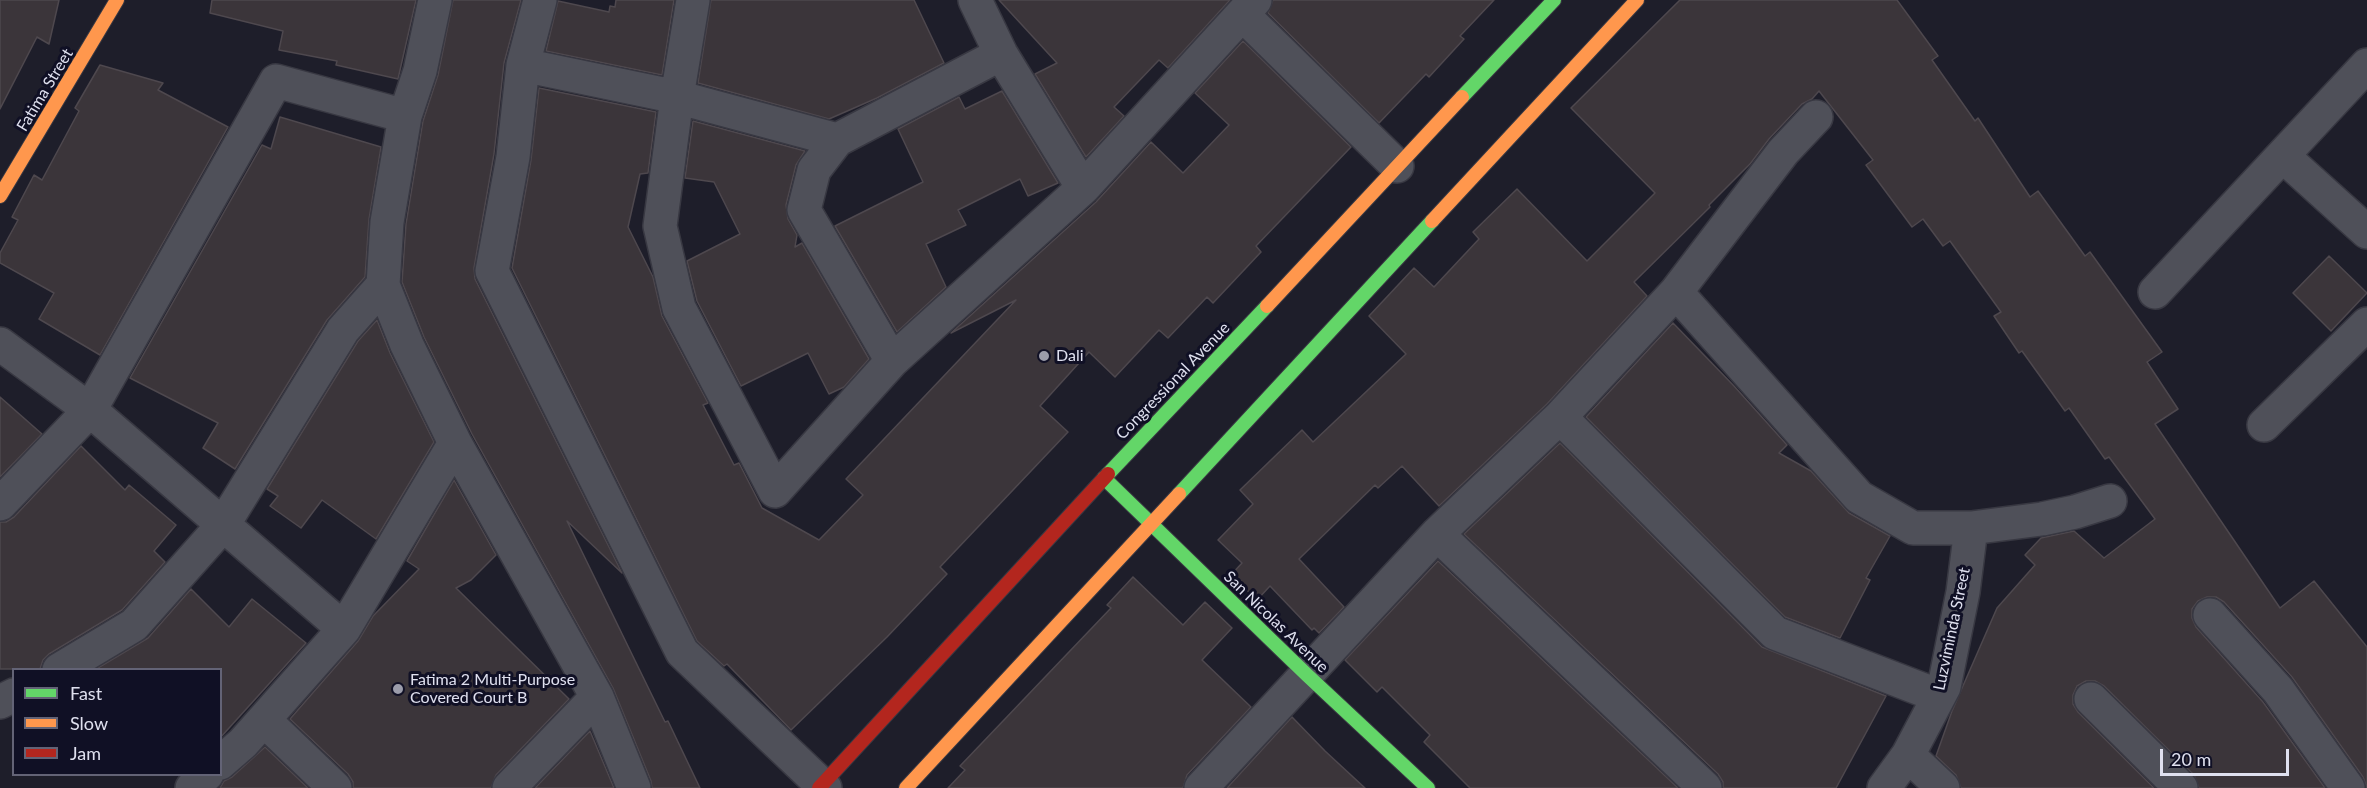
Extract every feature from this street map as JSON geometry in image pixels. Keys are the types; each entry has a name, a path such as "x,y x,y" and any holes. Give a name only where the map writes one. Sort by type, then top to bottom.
{"main road":[{"name":"Fatima Street","path":"0,196 117,0"},
{"name":"Congressional Avenue","path":"822,787 1104,478 1554,0"},
{"path":"906,788 1637,0"},
{"name":"San Nicolas Avenue","path":"1104,478 1307,675 1428,788"}],"street":[{"path":"435,0 420,71 405,116 387,222 383,285 407,345 455,443 597,697 634,788"},
{"path":"540,0 523,65 513,157 492,271 682,652 822,787"},
{"path":"693,0 677,97 660,226 679,308 775,491 892,361 1083,188 1249,7 1397,166"},
{"path":"975,0 1000,54 1083,188"},
{"path":"892,361 804,210 814,170 837,140 1000,54"},
{"path":"523,65 677,97 837,140"},
{"path":"2155,292 2284,157 2367,65"},
{"path":"0,504 90,410 276,81 405,116"},
{"path":"1202,788 1437,534 1560,417 1676,292 1783,152 1816,117"},
{"path":"2284,157 2367,232"},
{"path":"61,668 134,626 223,525 343,330 383,285"},
{"path":"1676,292 1859,496 1913,528 1971,528 2042,519 2110,501"},
{"path":"2264,426 2367,324"},
{"path":"0,344 90,410 344,629"},
{"path":"1560,417 1775,633 1939,696"},
{"path":"222,761 243,743 344,629 455,443"},
{"name":"Luzviminda Street","path":"1884,788 1908,755 1944,687 1963,592 1971,528"},
{"path":"1437,534 1705,788"},
{"path":"2210,615 2278,690 2348,788"},
{"path":"509,788 597,697"},
{"path":"2091,699 2181,788"},
{"path":"264,720 334,788"},
{"path":"1908,755 1943,788"},
{"path":"192,788 205,776"}],"building":[{"path":"0,0 59,0 49,44 37,37 0,109"},
{"path":"212,0 416,0 398,79 336,65 337,61 279,50 283,31 210,13"},
{"path":"453,0 521,0 504,63 494,154 474,268 475,279 622,573 567,521 665,722 668,721 700,788 652,788 613,688 472,434 424,337 402,282 406,224 423,121 438,75"},
{"path":"616,0 674,0 662,75 546,51 558,1 609,12 610,6 615,7"},
{"path":"711,0 914,0 944,63 877,98 829,119 698,83"},
{"path":"999,0 1230,0 1168,68 1159,60 1114,107 1124,116 1086,157 1035,74 1057,63"},
{"path":"1273,0 1494,0 1460,36 1464,39 1429,77 1426,74 1379,123 1268,13"},
{"path":"1680,0 1897,0 1938,56 1932,60 1975,121 1978,118 2030,197 2038,191 2085,256 2090,252 2162,352 2147,362 2178,409 2155,424 2280,608 2314,581 2367,647 2367,788 2363,777 2292,677 2224,602 2216,597 2207,597 2198,601 2192,609 2192,618 2196,627 2263,702 2325,788 2199,788 2194,775 2104,686 2095,681 2086,681 2077,686 2073,695 2073,704 2078,712 2154,788 1961,788 1956,775 1936,756 1952,711 1997,608 2035,565 2025,555 2041,538 2074,531 2104,558 2155,519 2109,457 2105,459 2069,408 2065,411 2022,351 2019,353 1994,316 2001,312 1950,241 1943,246 1923,219 1912,227 1866,165 1873,160 1819,91 1812,99 1802,104 1769,139 1750,164 1709,205 1710,207 1634,282 1647,296 1547,404 1439,506 1402,466 1378,488 1375,485 1299,559 1344,607 1319,633 1314,628 1312,630 1270,586 1257,600 1231,575 1242,563 1218,540 1253,504 1240,490 1302,430 1313,442 1406,354 1369,316 1414,268 1434,287 1479,239 1473,232 1517,189 1587,261 1655,193 1571,108"},
{"path":"1243,41 1351,147 1256,246 1261,252 1213,303 1207,297 1168,338 1159,330 1115,377 1089,352 1040,406 1068,432 940,567 947,574 887,637 791,730 727,664 724,666 697,641 512,268 531,160 539,88 656,112 648,173 640,174 628,227 653,277 662,316 708,403 703,405 734,465 739,463 762,508 819,540 863,495 846,479 1016,300 951,333 1096,202 1151,142 1183,173 1229,125 1195,93"},
{"path":"100,65 163,83 158,90 228,127 100,355 39,319 54,293 0,263 0,253 18,220 12,217 34,175 42,180 79,111 75,108"},
{"path":"1002,91 1058,183 1028,196 1020,179 958,210 966,225 926,244 946,287 897,332 835,226 923,182 898,129 959,97 965,109"},
{"path":"280,117 381,147 369,219 365,277 327,320 235,469 203,448 218,423 130,378 262,145 271,149"},
{"path":"693,121 805,151 796,165 786,205 788,219 797,235 795,247 802,243 869,359 844,387 829,394 808,353 741,386 697,301 687,261 740,234 714,182 685,178"},
{"path":"2329,256 2367,293 2331,331 2293,293"},
{"path":"377,320 390,353 434,442 376,539 322,500 301,528 270,506 278,496 267,489 358,341"},
{"path":"1673,323 1787,445 1779,453 1811,471 1849,513 1890,536 1866,578 1870,580 1840,638 1785,617 1586,417"},
{"path":"0,397 42,434 0,477"},
{"path":"1560,443 1762,647 1886,696 1836,788 1723,788 1723,782 1718,774 1464,534"},
{"path":"81,446 125,490 129,485 176,525 154,551 165,562 122,610 49,654 43,660 40,668 0,669 0,522 6,522 14,517"},
{"name":"Fatima 2 Multi-Purpose Covered Court B","path":"454,480 496,555 471,580 456,588 569,699 496,775 491,788 353,788 353,782 348,774 290,719 358,641 373,616 419,569 407,561"},
{"path":"1438,561 1678,788 1470,788 1424,742 1430,735 1382,687 1377,692 1345,660"},
{"path":"1133,577 1183,625 1205,602 1232,628 1202,660 1251,707 1187,775 1183,788 948,788 965,770 960,766 1111,608 1107,605"},
{"path":"191,589 229,627 252,599 306,643 222,736 222,668 98,668 148,638"},
{"path":"1292,717 1325,751 1365,788 1227,788"},
{"path":"590,731 614,788 535,788"},
{"path":"265,747 308,788 220,788 224,781 232,777"}],"traffic: fast":[{"path":"1462,97 1554,0"},
{"path":"1179,494 1432,221"},
{"path":"1108,474 1267,306"},
{"path":"1104,478 1307,675 1428,788"}],"traffic: slow":[{"path":"0,196 117,0"},
{"path":"1432,221 1637,0"},
{"path":"1267,306 1462,97"},
{"path":"906,788 1179,494"}],"traffic: jam":[{"path":"819,788 1108,474"}],"place":[{"name":"Dali","path":"1044,356"},
{"name":"Fatima 2 Multi-Purpose Covered Court B","path":"398,689"}]}
